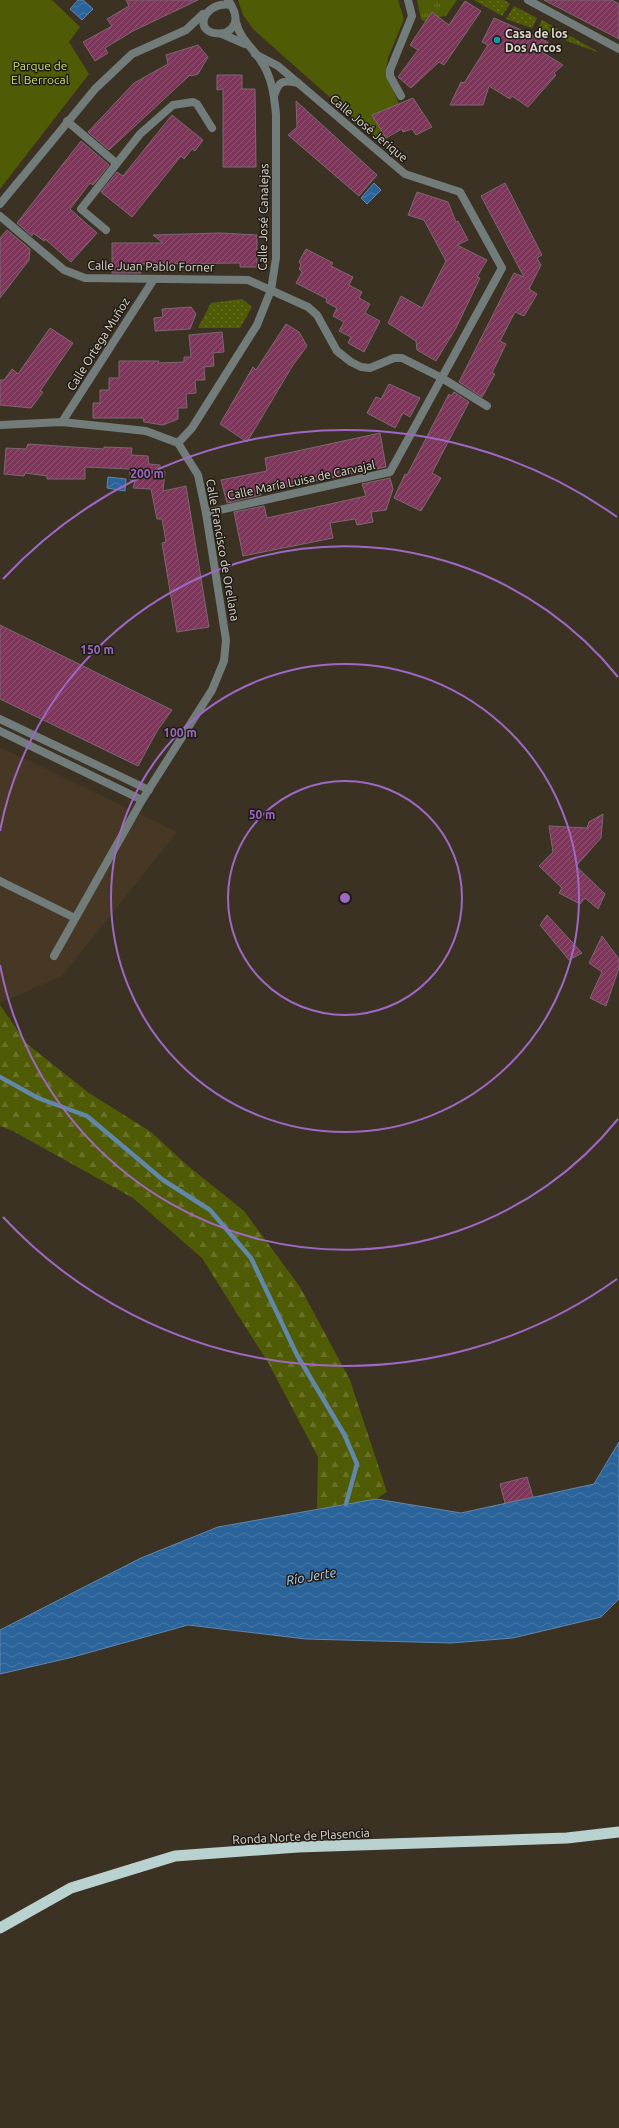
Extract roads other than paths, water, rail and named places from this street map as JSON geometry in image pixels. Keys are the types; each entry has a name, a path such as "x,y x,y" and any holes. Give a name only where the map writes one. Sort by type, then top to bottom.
{"highway":[{"name":"Ronda Norte de Plasencia","path":"0,1928 71,1888 175,1856 298,1847 567,1838 619,1832"}],"street":[{"path":"221,0 230,2 236,15 236,22 230,30 222,34 214,33 209,30 205,26 205,10 212,1 221,0"},
{"path":"402,96 390,76 390,70 412,16 408,0"},
{"path":"528,0 619,50"},
{"path":"0,204 67,121 95,89 132,54 186,30 204,14"},
{"name":"Calle José Canalejas","path":"178,443 192,428 257,326 271,290 276,258 276,114 274,96 266,70 246,44 238,30 236,22"},
{"name":"Calle José Canalejas","path":"222,34 246,44"},
{"name":"Calle José Jerique","path":"255,54 278,66 405,174 460,192 502,268 442,378"},
{"path":"274,96 278,86 281,83 287,81 299,84"},
{"path":"106,230 81,209 140,134 173,105 187,102 195,103 212,128"},
{"path":"67,121 116,163"},
{"name":"Calle Juan Pablo Forner","path":"0,216 64,270 85,278 248,280 308,307 317,315 337,352 351,362 361,367 370,368 394,358 402,358 442,378 487,406"},
{"name":"Calle Ortega Muñoz","path":"62,422 154,279"},
{"name":"Calle María Luisa de Carvajal","path":"206,513 390,472 442,378"},
{"path":"0,425 62,422 146,431 178,443"},
{"name":"Calle Francisco de Orellana","path":"54,956 142,800 212,690 224,661 226,640 206,513 198,475 178,443"},
{"path":"0,719 149,790"},
{"path":"0,731 142,800"},
{"path":"0,881 75,918"}],"water":[{"path":"78,0 83,0 93,9 82,20 70,9"},
{"path":"374,183 381,190 367,204 361,198"},
{"path":"108,477 126,479 125,491 107,488"},
{"name":"Río Jerte","path":"619,1442 619,1599 601,1617 513,1638 451,1643 306,1639 188,1625 73,1657 0,1674 0,1630 141,1558 218,1527 376,1499 461,1513 594,1484"}],"waterway":[{"path":"0,1077 38,1098 87,1116 163,1180 210,1210 251,1258 297,1355 344,1434 357,1464 346,1504"}],"place":[{"name":"Casa de los Dos Arcos","path":"497,40"}],"park label":[{"name":"Parque de El Berrocal","path":"40,72"}]}
